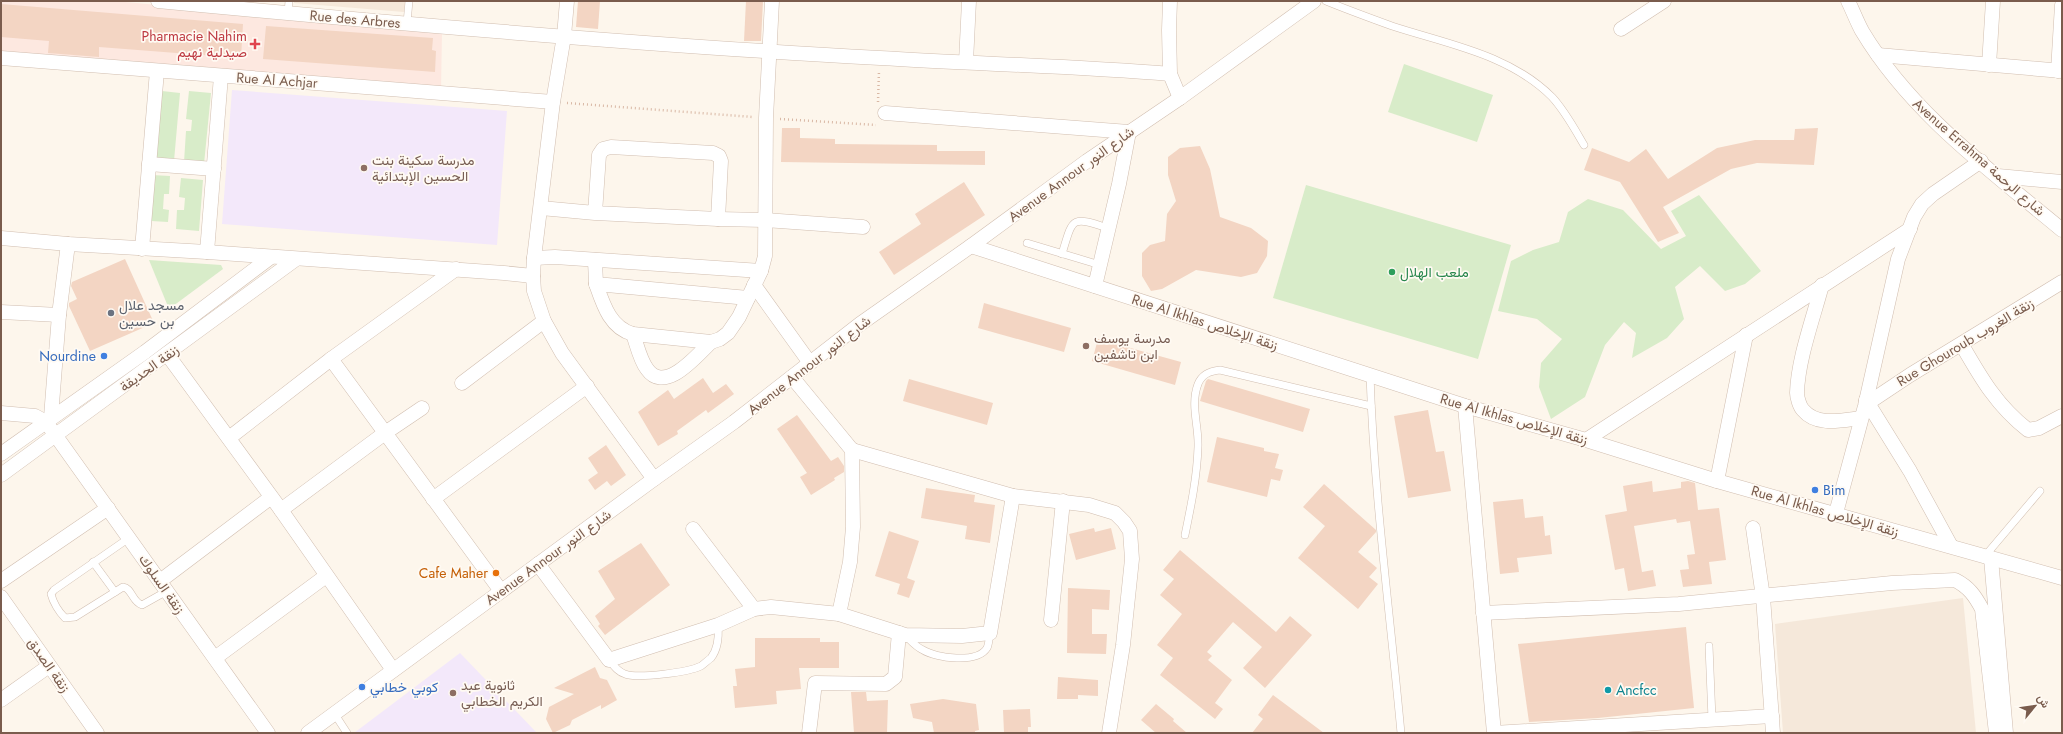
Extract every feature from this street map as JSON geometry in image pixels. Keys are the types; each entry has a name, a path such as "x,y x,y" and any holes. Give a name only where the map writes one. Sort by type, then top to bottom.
{"street":[{"name":"Rue des Arbres","path":"158,1 289,7 407,23 557,36 880,58 1081,66 1170,74"},
{"path":"567,1 557,36 553,102 532,276 534,291 544,321 562,353 654,479"},
{"path":"633,334 646,369 653,375 667,378 675,375 712,342 728,333 739,317 761,271 765,256 766,118 768,50 772,1"},
{"path":"966,62 969,1"},
{"path":"1170,1 1170,74 1180,98"},
{"name":"Avenue Annour شارع النور","path":"308,733 734,422 860,324 1129,132 1180,98 1314,1"},
{"path":"1621,29 1664,1"},
{"name":"Avenue Errahma شارع الرحمة","path":"1848,1 1862,31 1907,93 1928,115 1981,162 2062,230"},
{"path":"1988,65 1993,1"},
{"path":"1878,55 2060,71 2062,5"},
{"name":"Rue Al Achjar","path":"1,58 553,102"},
{"path":"142,249 157,71"},
{"path":"207,252 222,76"},
{"path":"880,112 1129,132 1095,286"},
{"path":"595,213 600,151 611,147 716,154 720,159 722,166 718,219"},
{"path":"1836,513 1861,418 1867,402 1898,259 1914,217 1922,204 1933,194 1981,162"},
{"path":"149,164 214,169"},
{"path":"1998,176 2062,182"},
{"path":"541,208 595,213 765,220 863,228"},
{"path":"1586,440 1910,229"},
{"path":"1,238 68,244 456,269 532,276"},
{"path":"1,413 35,416 49,420 59,315 68,244"},
{"name":"Rue Al Ikhlas زنقة الإخلاص","path":"971,246 1465,406 1586,440 1718,481 1988,557 2058,573"},
{"name":"زنقة الحديقة","path":"1,454 145,352 271,257"},
{"path":"534,258 595,260 761,271"},
{"name":"زنقة الحديقة","path":"1,475 296,259"},
{"path":"595,260 596,284 610,317 624,332 712,342"},
{"path":"229,438 331,359 456,269"},
{"name":"Rue Ghouroub زنقة الغروب","path":"1867,402 1962,345 2062,282"},
{"path":"596,284 748,298"},
{"path":"754,285 810,363"},
{"path":"1822,285 1802,363 1797,394 1802,410 1816,419 1834,421 1861,418"},
{"path":"1,312 59,315"},
{"path":"462,383 544,321"},
{"path":"1718,481 1746,335"},
{"path":"1962,345 1993,396 2003,408 2028,430 2039,428 2062,416"},
{"path":"167,354 229,438 270,498 281,510 393,670"},
{"path":"331,359 501,591"},
{"path":"792,377 852,450 1012,496 1089,505 1115,513 1130,531 1132,559 1122,645 1109,733"},
{"path":"433,499 587,386"},
{"path":"1867,402 1910,470 1951,546"},
{"path":"1465,406 1494,733 1772,716"},
{"path":"281,510 385,433 422,408"},
{"name":"زنقة السلوك","path":"49,420 55,436 268,733"},
{"path":"839,614 850,562 853,527 852,450"},
{"path":"538,564 609,660 718,625 754,609 771,607 839,614 902,634 962,636 990,633 1012,496"},
{"path":"164,586 270,498"},
{"path":"1050,620 1063,501"},
{"path":"1,581 108,508"},
{"path":"1753,528 1763,597 1773,733"},
{"path":"693,529 754,609"},
{"path":"1988,557 2006,733"},
{"path":"215,658 326,576"},
{"path":"1483,613 1664,605 1763,597 1892,583 1955,580 1964,584 1974,595 1982,609 1996,733"},
{"name":"زنقة الصدق","path":"1,597 97,733"},
{"path":"809,733 815,683 886,684 892,681 895,677 902,634"},
{"path":"1,700 49,666"}],"lane":[{"path":"407,23 409,1"},
{"path":"1326,1 1392,26 1481,53 1524,75 1551,97 1566,114 1584,145"},
{"path":"1062,254 1070,226 1075,221 1082,220 1108,228"},
{"path":"1027,243 1100,265"},
{"path":"1185,535 1196,475 1198,445 1194,413 1195,398 1198,383 1206,374 1220,370 1371,406"},
{"path":"1370,375 1372,446 1401,733"},
{"path":"1988,557 2040,491"},
{"path":"129,538 93,562 51,594 61,614 66,618 76,617 125,586 137,603 142,605 164,586"},
{"path":"93,562 115,592"},
{"path":"609,660 619,671 626,675 634,676 678,671 702,665 711,657 716,648 718,625"},
{"path":"902,634 916,646 929,653 951,658 966,658 977,656 987,648 990,633"},
{"path":"1709,646 1712,719"},
{"path":"334,714 348,733"}],"path":[{"path":"553,102 876,125 880,112 880,58"}],"shaded area":[{"path":"1,1 115,1 442,32 441,89 1,55"},
{"path":"294,1 405,1 404,12 294,3"},
{"name":"مدرسة سكينة بنت الحسين الإبتدائية","path":"232,90 507,111 497,245 222,224"},
{"path":"1963,598 1976,733 1783,733 1775,624"},
{"name":"ثانوية عبد الكريم الخطابي","path":"460,653 537,733 354,733"}],"green space":[{"path":"1404,64 1493,95 1477,142 1388,112"},
{"path":"162,91 180,93 174,161 156,160"},
{"path":"189,91 211,93 204,164 184,162 186,131 191,131 192,120 186,119"},
{"path":"152,175 170,176 169,194 164,194 163,209 169,210 168,222 151,221"},
{"path":"181,178 203,180 199,231 176,229 177,210 184,210 185,198 179,197"},
{"name":"ملعب الهلال","path":"1306,185 1511,245 1478,359 1273,298"},
{"path":"1699,195 1761,271 1745,284 1725,291 1700,266 1675,287 1684,319 1667,338 1632,358 1636,333 1624,322 1605,345 1585,397 1551,419 1539,387 1541,363 1562,339 1537,319 1498,311 1511,261 1533,250 1559,242 1568,212 1588,199 1623,210 1661,249 1686,236 1671,211"},
{"path":"149,260 221,265 223,269 169,309"}],"building":[{"path":"578,1 600,1 598,29 576,27"},
{"path":"746,1 763,1 761,41 744,41"},
{"path":"1,4 243,24 241,58 99,47 99,57 48,53 49,41 1,37"},
{"path":"266,26 433,38 432,50 436,51 435,72 263,59"},
{"path":"782,128 800,128 800,138 835,139 835,144 937,145 937,151 985,151 985,165 781,162"},
{"path":"1818,128 1814,165 1757,163 1731,169 1663,207 1679,233 1658,242 1620,182 1584,170 1592,148 1629,162 1646,149 1668,179 1717,148 1755,140 1794,140 1795,129"},
{"path":"1200,146 1210,169 1220,217 1251,228 1268,241 1267,256 1257,273 1241,277 1196,270 1162,289 1151,291 1142,276 1142,253 1150,245 1165,241 1167,214 1176,201 1168,175 1168,157 1180,148"},
{"path":"964,182 985,215 894,275 879,252 921,224 915,214"},
{"name":"مسجد علال بن حسين","path":"125,259 154,323 90,351 69,306 69,303 77,299 71,286 72,282"},
{"path":"984,303 1071,328 1064,352 978,328"},
{"path":"1098,339 1181,362 1175,385 1092,361"},
{"path":"703,378 713,393 726,384 734,394 708,413 706,410 677,431 678,434 658,446 638,412 668,390 674,399"},
{"path":"909,379 993,403 987,425 903,401"},
{"path":"1208,379 1310,409 1303,432 1200,401"},
{"path":"1428,410 1436,452 1444,451 1451,491 1408,498 1394,416"},
{"path":"797,415 831,461 838,457 844,466 844,472 834,478 835,480 811,495 800,477 807,473 777,429"},
{"path":"1217,437 1264,448 1264,451 1279,454 1275,468 1283,470 1280,481 1271,479 1267,497 1207,482"},
{"path":"606,445 626,475 611,486 607,481 595,490 588,480 598,473 588,458"},
{"path":"1652,481 1653,492 1681,488 1681,482 1688,481 1695,483 1698,510 1719,508 1726,560 1709,562 1712,584 1683,587 1680,570 1689,569 1687,555 1695,554 1690,521 1677,523 1676,519 1634,526 1642,572 1653,570 1656,586 1628,591 1624,568 1615,570 1605,515 1627,511 1623,486"},
{"path":"1324,484 1376,530 1376,532 1358,552 1377,568 1369,577 1378,584 1358,609 1298,558 1325,526 1303,507"},
{"path":"926,488 975,495 974,502 995,505 990,543 965,539 967,526 921,518"},
{"path":"1523,499 1525,518 1543,516 1545,536 1550,535 1552,554 1517,558 1519,572 1500,574 1493,502"},
{"path":"1094,528 1095,532 1111,528 1116,549 1076,560 1069,534"},
{"path":"889,531 919,541 907,578 915,581 909,598 897,594 900,584 875,576"},
{"path":"641,543 670,585 605,635 598,626 600,624 595,616 615,599 598,571"},
{"path":"1180,550 1276,632 1290,616 1312,635 1265,688 1243,668 1262,647 1233,622 1207,652 1212,656 1208,660 1232,680 1215,703 1223,709 1215,719 1160,675 1173,658 1157,645 1182,614 1160,595 1174,579 1163,570"},
{"path":"1068,588 1110,590 1109,610 1092,609 1092,634 1107,634 1106,654 1067,653"},
{"name":"Ancfcc","path":"1686,627 1694,708 1598,718 1529,722 1518,644"},
{"path":"755,638 820,638 820,642 839,642 839,668 799,668 801,689 776,691 777,704 735,708 733,686 737,686 735,669 755,667"},
{"path":"595,667 600,678 607,680 617,700 601,709 601,705 572,720 570,725 553,733 546,719 549,707 574,694 554,688"},
{"path":"1058,677 1098,680 1098,696 1078,695 1078,699 1057,699"},
{"path":"851,692 866,692 867,701 888,700 887,733 854,733"},
{"path":"1273,695 1324,733 1252,733 1263,719 1258,715"},
{"path":"943,699 976,704 979,730 975,731 975,733 934,733 932,722 913,718 910,704"},
{"path":"1156,704 1174,719 1173,721 1187,733 1156,733 1141,720"},
{"path":"1030,709 1031,727 1028,727 1028,733 1004,733 1003,710"}],"place":[{"name":"Pharmacie Nahim صيدلية نهيم","path":"255,44"},
{"name":"مدرسة سكينة بنت الحسين الإبتدائية","path":"364,168"},
{"name":"ملعب الهلال","path":"1392,272"},
{"name":"مسجد علال بن حسين","path":"111,313"},
{"name":"مدرسة يوسف ابن تاشفين","path":"1086,346"},
{"name":"Nourdine","path":"104,356"},
{"name":"Bim","path":"1815,490"},
{"name":"Cafe Maher","path":"496,573"},
{"name":"كوبي خطابي","path":"362,687"},
{"name":"Ancfcc","path":"1608,690"},
{"name":"ثانوية عبد الكريم الخطابي","path":"453,693"}]}
